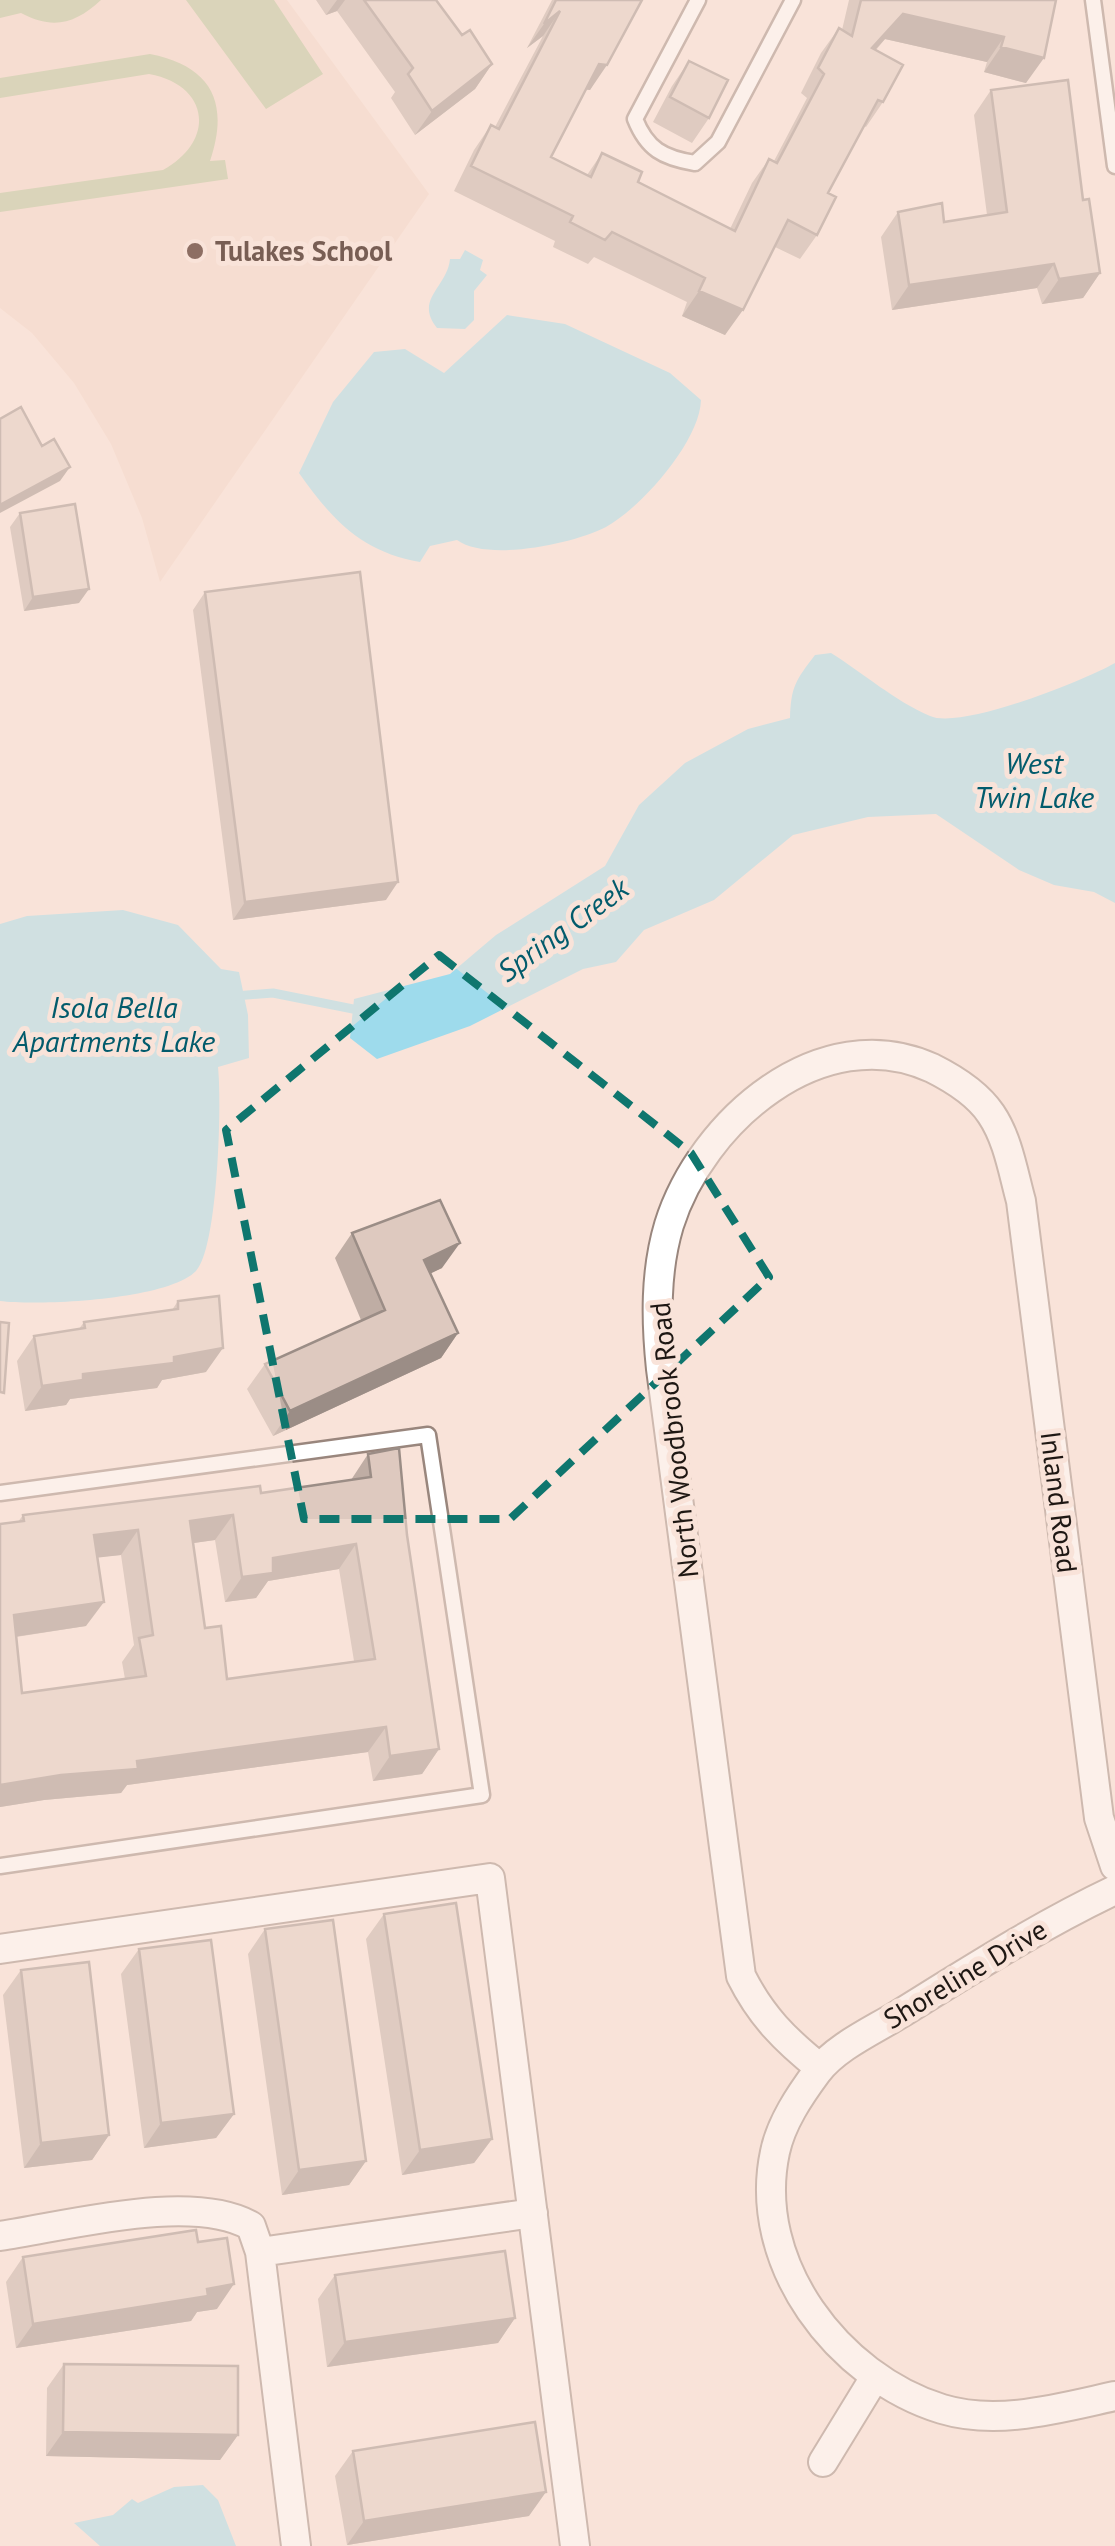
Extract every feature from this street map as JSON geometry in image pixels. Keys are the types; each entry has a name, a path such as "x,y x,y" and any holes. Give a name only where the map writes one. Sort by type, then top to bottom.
{"street":[{"name":"North Woodbrook Road","path":"820,2068 782,2037 758,2009 741,1976 661,1369 657,1300 662,1260 670,1224 703,1157 764,1095 794,1073 828,1060 861,1054 922,1064 973,1094 991,1114 1004,1138"},
{"name":"Inland Road","path":"1004,1138 1021,1201 1098,1818 1115,1866"},
{"path":"0,1949 490,1878 575,2546"},
{"name":"Shoreline Drive","path":"820,2068 1031,1932 1115,1890"},
{"path":"820,2068 788,2116 770,2179 772,2214 797,2289 822,2326 875,2377 943,2409 1014,2414 1115,2396"},
{"path":"0,2236 188,2209 235,2217 251,2226 260,2252 296,2546"},
{"path":"260,2252 533,2213"},
{"path":"824,2462 875,2377"}],"lane":[{"path":"698,0 636,119 644,142 669,159 695,163 718,142 793,0"},
{"path":"1093,0 1115,166"},
{"path":"0,1494 428,1435 482,1795 0,1866"}],"highlighted area":[{"path":"439,955 691,1153 769,1277 510,1519 304,1519 226,1130"}],"shaded area":[{"name":"Tulakes School","path":"0,0 287,0 429,194 160,582 142,518 111,444 74,383 32,333 0,308"}],"green space":[{"path":"0,0 101,0 82,15 54,23 21,13 0,18"},
{"path":"186,0 274,0 323,74 266,109"},
{"path":"150,54 188,67 210,90 218,121 210,161 225,160 228,179 0,212 0,193 163,170 180,158 192,144 199,115 184,90 169,80 149,74 0,98 0,78"}],"water":[{"path":"465,250 483,260 480,270 487,275 474,291 474,320 465,329 437,328 431,318 430,301 450,259 460,259"},
{"path":"507,315 565,324 670,373 701,400 691,434 680,453 652,489 620,517 606,527 573,539 509,550 488,550 457,540 430,546 420,562 365,542 336,519 299,473 333,402 374,352 405,349 444,373"},
{"name":"West Twin Lake","path":"831,653 904,703 930,716 946,718 1022,701 1115,663 1115,903 1094,892 1054,885 1019,870 936,814 868,817 793,835 714,900 644,930 616,962 583,969 470,1026 377,1059 350,1038 354,999 450,974 496,935 605,866 639,805 685,763 748,729 790,718 799,677 815,655"},
{"name":"Isola Bella Apartments Lake","path":"123,910 178,925 221,969 239,972 248,1015 249,1058 218,1067 217,1174 203,1257 196,1271 181,1281 132,1295 72,1301 0,1301 0,924 27,916"},
{"path":"203,2485 218,2500 236,2546 100,2546 74,2523 113,2515 132,2499 138,2503 174,2487"}],"building":[{"path":"364,0 436,0 462,35 470,30 492,64 432,111 408,74 413,68"},
{"path":"556,0 642,0 607,65 599,64 551,157 591,177 602,153 642,172 638,182 735,231 769,159 777,163 824,74 818,68 839,28 852,36 861,0 1056,0 1044,58 1001,47 1004,37 903,14 872,48 903,65 883,102 878,100 828,193 836,197 817,235 788,220 743,310 699,291 705,278 612,232 605,240 570,222 573,216 471,166 491,125 499,129 560,11 544,24"},
{"path":"689,61 728,80 709,118 670,97"},
{"path":"1068,80 1083,200 1089,199 1100,273 1059,279 1054,264 909,285 898,212 942,203 944,222 1007,212 991,90"},
{"path":"21,407 42,446 54,439 70,467 0,505 0,419"},
{"path":"75,504 89,589 33,597 20,513"},
{"path":"360,572 398,882 245,902 205,592"},
{"path":"440,1200 460,1243 424,1260 458,1333 290,1411 265,1364 385,1310 352,1233"},
{"path":"219,1296 223,1348 174,1357 174,1363 83,1374 83,1380 42,1386 34,1336 85,1328 84,1322 178,1309 178,1301"},
{"path":"0,1322 9,1323 4,1393 0,1392"},
{"path":"399,1448 407,1535 439,1749 390,1756 386,1727 137,1761 138,1769 0,1785 0,1524 24,1521 23,1515 260,1486 261,1493 371,1477 368,1454","holes":["233,1515 242,1577 273,1573 273,1558 356,1544 375,1659 227,1679 221,1626 205,1628 190,1521","138,1530 153,1635 139,1638 146,1676 22,1693 14,1615 104,1602 94,1535"]},
{"path":"456,1903 492,2139 420,2150 384,1914"},
{"path":"333,1920 366,2161 299,2170 265,1929"},
{"path":"211,1940 234,2114 161,2123 139,1949"},
{"path":"89,1962 109,2135 41,2143 21,1970"},
{"path":"196,2230 198,2242 227,2238 234,2284 207,2289 208,2296 33,2324 23,2257"},
{"path":"505,2251 515,2318 345,2342 335,2275"},
{"path":"64,2364 238,2366 238,2435 63,2432"},
{"path":"535,2422 546,2492 364,2521 353,2451"}],"waterway":[{"name":"Spring Creek","path":"235,996 273,993 363,1011"}],"place":[{"name":"Tulakes School","path":"195,251"}]}
